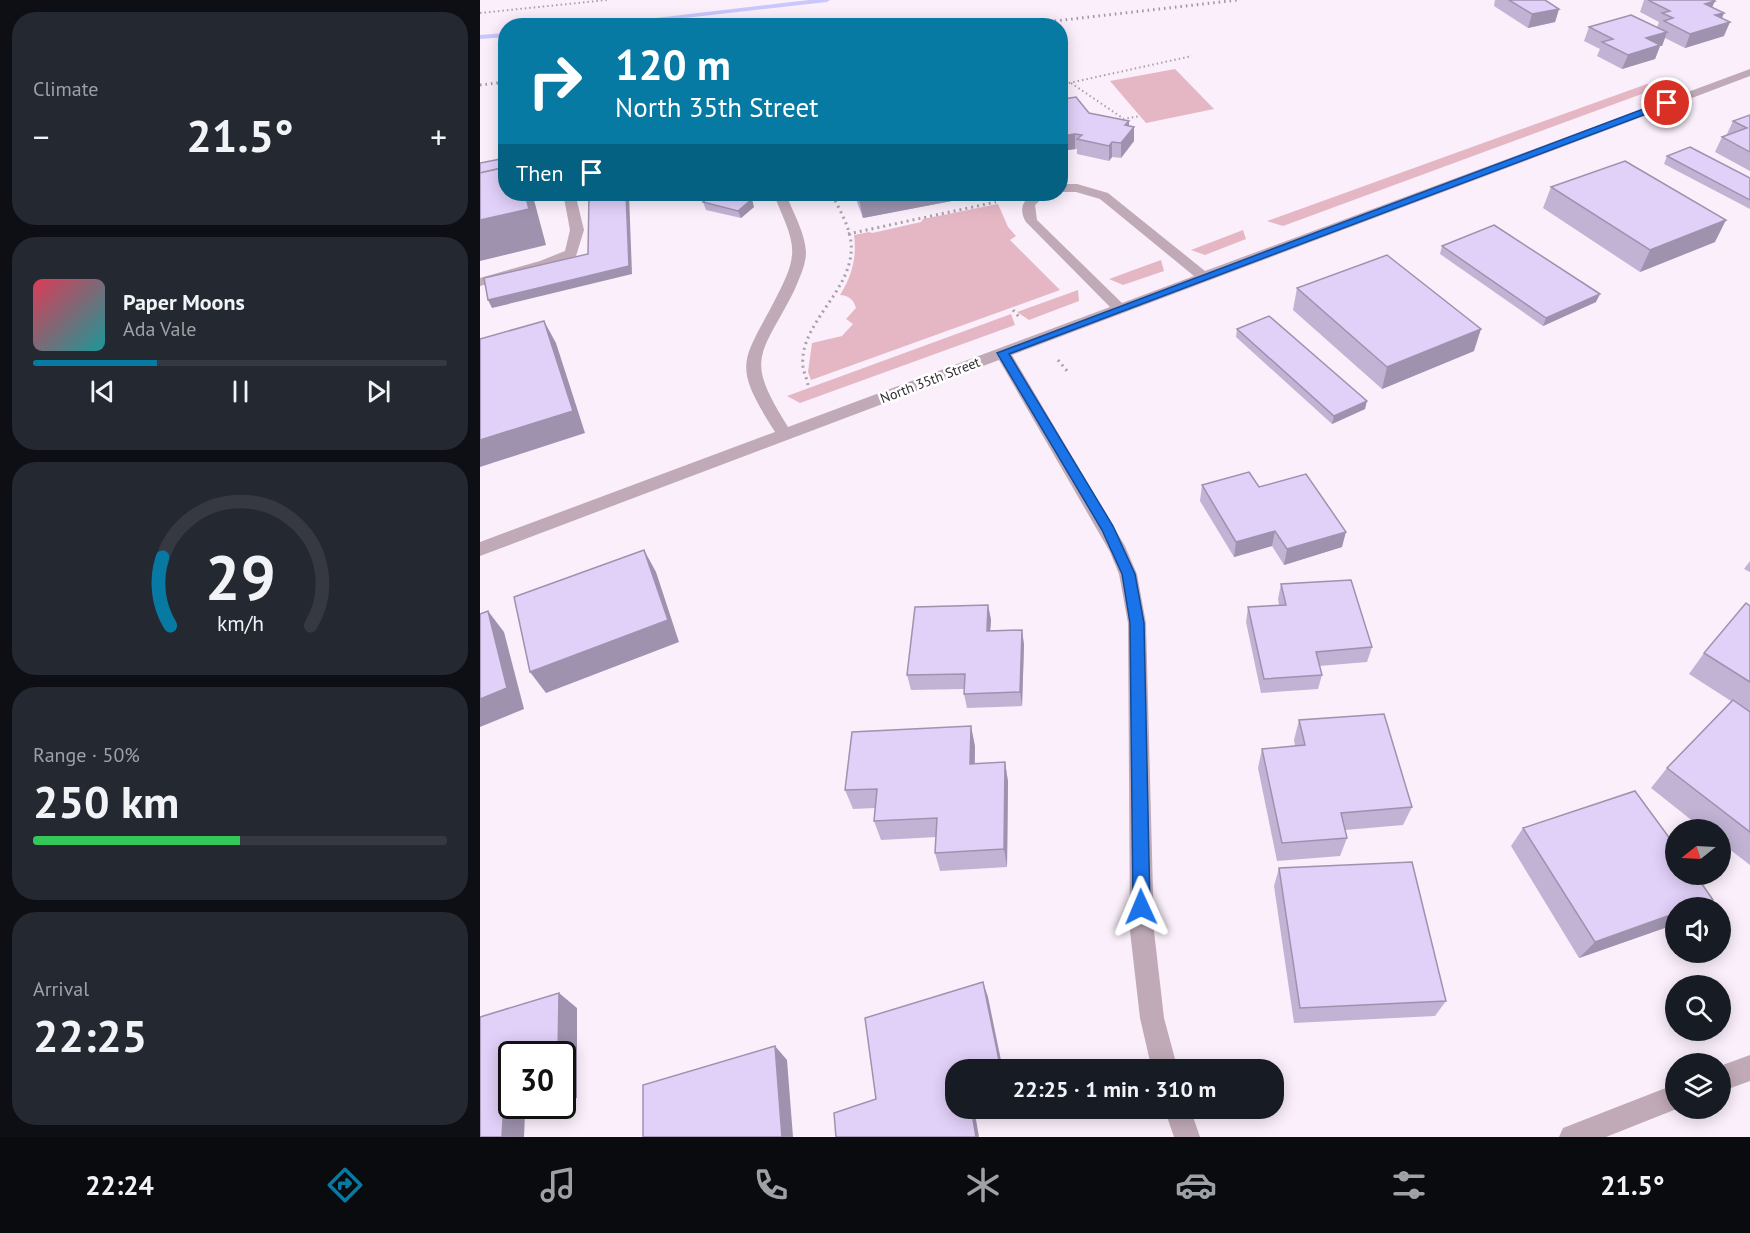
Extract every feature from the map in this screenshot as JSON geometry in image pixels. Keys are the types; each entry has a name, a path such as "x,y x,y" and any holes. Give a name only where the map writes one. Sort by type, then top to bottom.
{"street":[{"name":"North 35th Street","path":"480,549 1750,72"},
{"path":"1068,188 1077,188 1104,196 1204,277"},
{"path":"480,282 544,264 570,253 577,230 571,201"},
{"path":"782,201 799,252 788,292 756,350 752,368 763,401 785,435"},
{"path":"1030,201 1027,209 1032,222 1120,309"},
{"path":"1003,353 1108,529 1130,582 1137,623 1142,942 1152,1018 1162,1059"},
{"path":"1731,1075 1750,1068"},
{"path":"1572,1137 1665,1101"},
{"path":"1180,1119 1186,1137"}],"path":[{"path":"480,13 607,0"},
{"path":"1068,84 1192,56"},
{"path":"1071,83 1086,96 1114,109 1124,119 1140,116"},
{"path":"808,385 802,372 803,354 813,326 833,301 844,280 851,252 848,234 835,201"},
{"path":"848,234 996,202"}],"shaded area":[{"path":"1175,69 1214,109 1146,123 1110,81"},
{"path":"1647,84 1658,88 1283,226 1267,221"},
{"path":"998,204 1008,227 1016,236 1010,240 1060,290 811,380 808,372 812,343 842,336 853,324 846,319 856,308 855,305 848,297 840,295 853,266 854,235 872,233 921,222 923,219"},
{"path":"1243,230 1246,239 1205,255 1191,250"},
{"path":"1161,260 1164,271 1123,285 1109,279"},
{"path":"1078,290 1079,301 1029,320 1017,312"},
{"path":"1011,314 1015,325 800,403 787,396"}],"building":[{"path":"1509,0 1545,0 1559,9 1532,14"},
{"path":"1648,0 1713,0 1715,1 1705,4 1724,13 1715,15 1730,22 1690,34 1664,21 1673,18 1662,13 1670,11"},
{"path":"1631,15 1667,32 1646,38 1660,45 1628,55 1602,42 1613,39 1589,27"},
{"path":"1076,97 1089,113 1129,121 1125,125 1134,127 1121,143 1112,142 1109,146 1077,139 1082,135 1068,135 1068,98"},
{"path":"1750,115 1750,152 1722,137 1747,128 1733,121"},
{"path":"1690,147 1750,178 1750,200 1667,156"},
{"path":"498,160 498,169 480,173 480,163"},
{"path":"1625,161 1726,220 1650,250 1551,187"},
{"path":"498,169 498,201 527,201 529,209 480,220 480,173"},
{"path":"589,201 626,201 629,266 488,300 484,278 588,254"},
{"path":"704,201 750,201 738,211"},
{"path":"1494,225 1600,294 1546,318 1442,246"},
{"path":"1387,255 1481,329 1387,367 1297,288"},
{"path":"1269,316 1367,401 1334,416 1237,329"},
{"path":"544,321 573,411 480,440 480,339"},
{"path":"1249,472 1259,487 1306,474 1346,532 1287,549 1275,531 1236,542 1202,485"},
{"path":"644,550 668,620 530,672 514,597"},
{"path":"1351,580 1372,647 1316,652 1322,675 1264,679 1248,607 1286,605 1281,584"},
{"path":"1746,603 1750,606 1750,682 1704,653"},
{"path":"988,605 987,631 1022,630 1020,692 964,694 965,674 907,675 915,607"},
{"path":"488,611 507,688 480,699 480,614"},
{"path":"1733,700 1750,712 1750,832 1667,768"},
{"path":"1384,714 1412,807 1341,813 1347,838 1282,843 1262,749 1305,745 1299,720"},
{"path":"971,726 970,764 1005,762 1004,849 935,853 937,818 874,821 877,789 845,790 852,732"},
{"path":"1635,791 1665,832 1665,885 1703,885 1711,897 1665,897 1665,917 1595,942 1523,828"},
{"path":"1412,862 1446,1001 1300,1008 1279,868"},
{"path":"983,982 999,1059 945,1059 945,1119 973,1119 976,1137 836,1137 834,1113 876,1099 865,1018"},
{"path":"559,993 558,1041 498,1041 498,1119 503,1119 502,1137 480,1137 480,1017"},
{"path":"775,1046 782,1137 643,1137 643,1085"}],"waterway":[{"path":"664,18 827,0"},
{"path":"480,37 498,36"}],"railway":[{"path":"1068,19 1238,0"},
{"path":"480,85 498,83"}],"route":[{"path":"1141,907 1137,623 1128,574 1108,529 1003,353 1667,103"}]}
